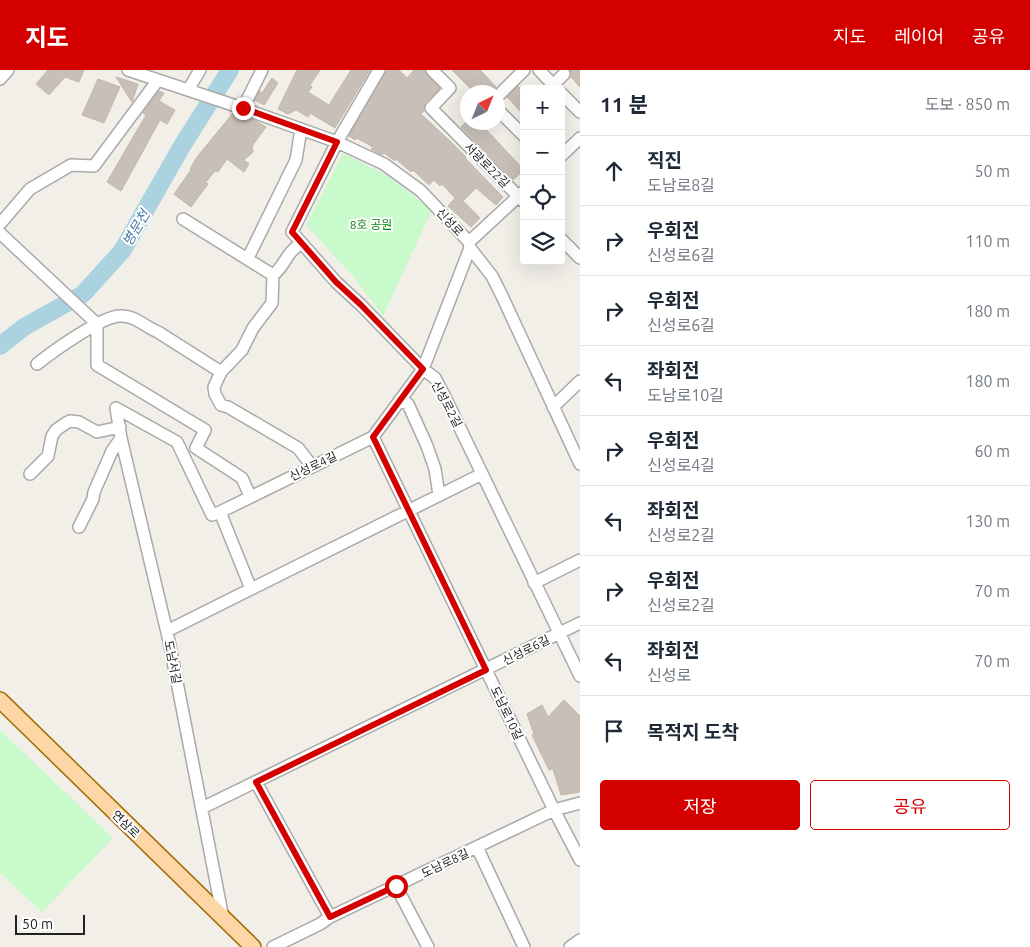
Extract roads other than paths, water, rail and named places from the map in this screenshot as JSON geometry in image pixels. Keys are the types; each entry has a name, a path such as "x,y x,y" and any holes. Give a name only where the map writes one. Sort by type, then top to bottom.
{"main road":[{"name":"연삼로","path":"0,700 253,947"}],"street":[{"path":"0,79 8,70"},
{"path":"128,70 188,90 200,70"},
{"path":"240,107 262,70"},
{"path":"337,142 379,70"},
{"name":"서광로22길","path":"432,70 450,88 431,108 520,195"},
{"path":"505,89 524,70"},
{"path":"539,70 553,85"},
{"path":"559,85 564,74"},
{"path":"0,224 30,190 71,165 94,166 158,80"},
{"name":"신성로","path":"188,90 337,142 384,164 421,191 469,245 492,276 580,464"},
{"path":"565,97 580,112"},
{"path":"505,117 520,132"},
{"path":"248,258 296,160 300,129"},
{"path":"565,152 580,138"},
{"name":"신성로2길","path":"337,142 292,232 336,282 423,369 435,378 580,676"},
{"name":"서광로22길","path":"469,245 520,199"},
{"path":"183,219 273,275"},
{"path":"0,233 96,324 97,365 205,430 196,448 242,478 250,496"},
{"path":"302,243 292,249 273,275 272,303 254,328 242,350 221,372 214,387 215,394 221,405 228,407 298,448 312,466"},
{"path":"565,244 580,258"},
{"name":"신성로4길","path":"220,512 373,437 423,369 469,245"},
{"path":"36,364 96,324 119,316 137,319 148,328 158,332 221,372"},
{"path":"553,407 580,381"},
{"path":"400,400 408,404 427,446 435,468 439,495"},
{"name":"도남서길","path":"220,512 212,515 176,442 116,408 167,631 224,918"},
{"path":"30,474 48,456 52,436 56,430 70,421 79,422 97,432 120,432 80,527"},
{"name":"도남로10길","path":"373,437 580,860"},
{"path":"167,631 482,474"},
{"path":"220,512 251,589"},
{"path":"534,583 580,560"},
{"name":"신성로6길","path":"202,808 580,623"},
{"path":"256,782 330,917"},
{"name":"도남로8길","path":"273,947 320,924 330,917 554,810 580,803"},
{"name":"도남로8길","path":"477,847 524,947"},
{"path":"396,886 428,947"},
{"path":"570,947 580,940"}],"waterway":[{"name":"병문천","path":"0,346 24,327 83,294 122,251 182,146 230,70"}],"park label":[{"name":"8호 공원","path":"371,224"}]}
